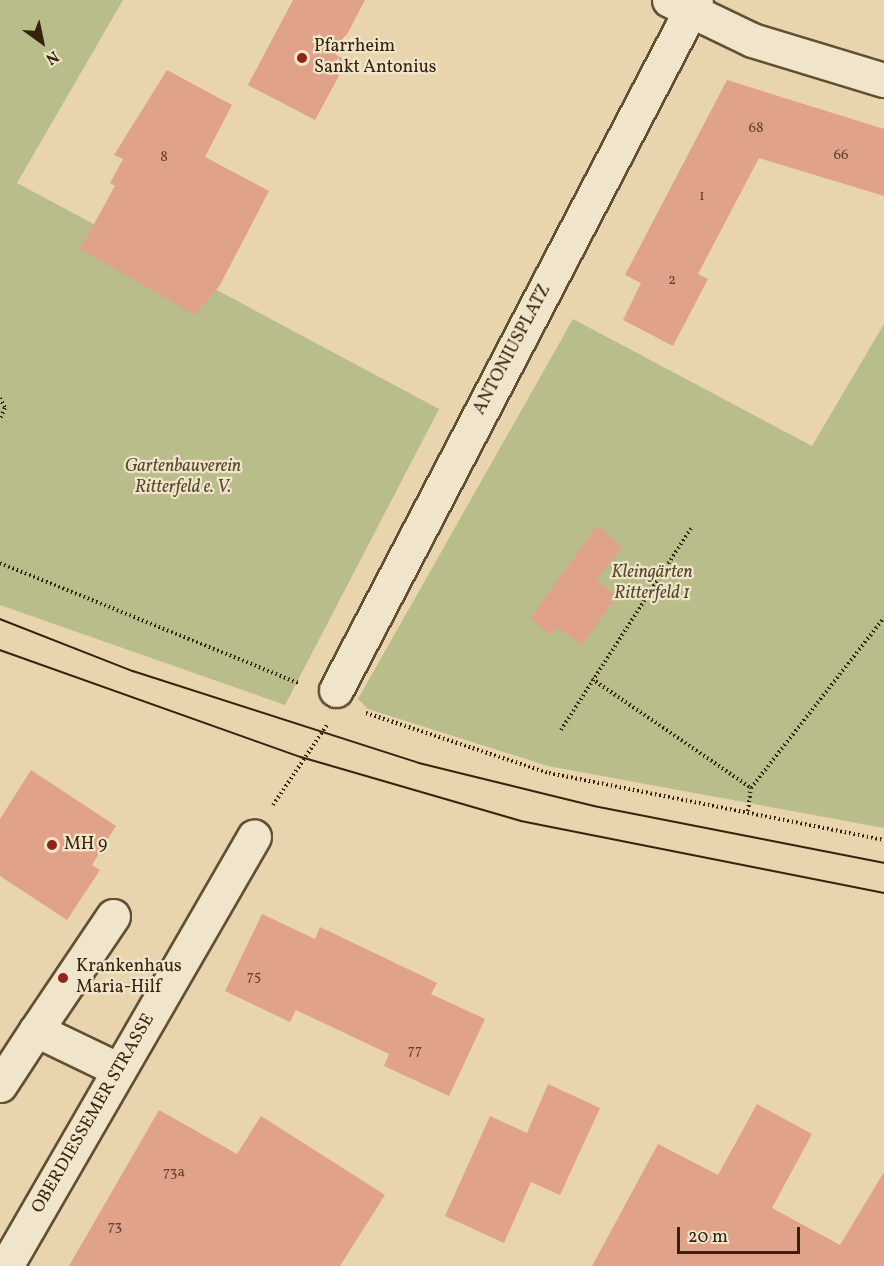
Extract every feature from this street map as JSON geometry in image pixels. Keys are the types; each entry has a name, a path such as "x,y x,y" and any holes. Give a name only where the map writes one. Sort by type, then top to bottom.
{"street":[{"path":"685,3 752,40 884,80"},
{"name":"ANTONIUSPLATZ","path":"336,697 685,3"},
{"name":"OBERDIESSEMER STRASSE","path":"6,1266 254,837"},
{"path":"0,1086 113,916"},
{"path":"36,1030 119,1070"}],"path":[{"path":"0,398 5,408 0,418"},
{"path":"561,730 691,528"},
{"path":"0,563 279,679 549,772 884,840"},
{"path":"748,811 751,788 884,618"},
{"path":"592,679 751,788"},
{"path":"254,837 336,697"}],"green space":[{"name":"Gartenbauverein Ritterfeld e. V.","path":"0,0 123,0 17,183 439,409 285,705 0,605"},
{"name":"Kleingärten Ritterfeld 1","path":"573,319 812,446 884,324 884,828 548,766 368,709 358,699"}],"building":[{"name":"Pfarrheim Sankt Antonius","path":"293,0 365,0 336,55 347,61 315,120 248,85"},
{"path":"167,70 232,105 205,157 269,191 220,285 195,315 80,249 115,186 110,183 123,159 114,155"},
{"path":"727,80 884,129 884,196 759,158 698,274 708,279 673,346 623,320 641,283 625,275"},
{"path":"598,525 622,548 596,580 617,596 582,645 557,627 551,635 530,618"},
{"name":"MH 9","path":"31,770 116,826 92,865 100,870 67,920 0,876 0,819"},
{"path":"262,914 315,939 320,927 437,983 431,994 485,1019 449,1096 384,1066 389,1054 296,1010 290,1022 225,991"},
{"path":"548,1084 600,1108 560,1195 531,1182 504,1243 445,1216 490,1116 527,1133"},
{"path":"757,1104 812,1134 772,1208 840,1245 884,1172 884,1266 592,1266 658,1144 718,1175"},
{"path":"159,1110 237,1154 261,1116 385,1195 340,1266 69,1266"}],"tram line":[{"path":"0,619 133,671 419,763 594,806 884,863"},
{"path":"0,650 301,757 521,821 884,893"}],"place":[{"name":"Pfarrheim Sankt Antonius","path":"302,58"},
{"name":"MH 9","path":"52,845"},
{"name":"Krankenhaus Maria-Hilf","path":"63,978"}]}
